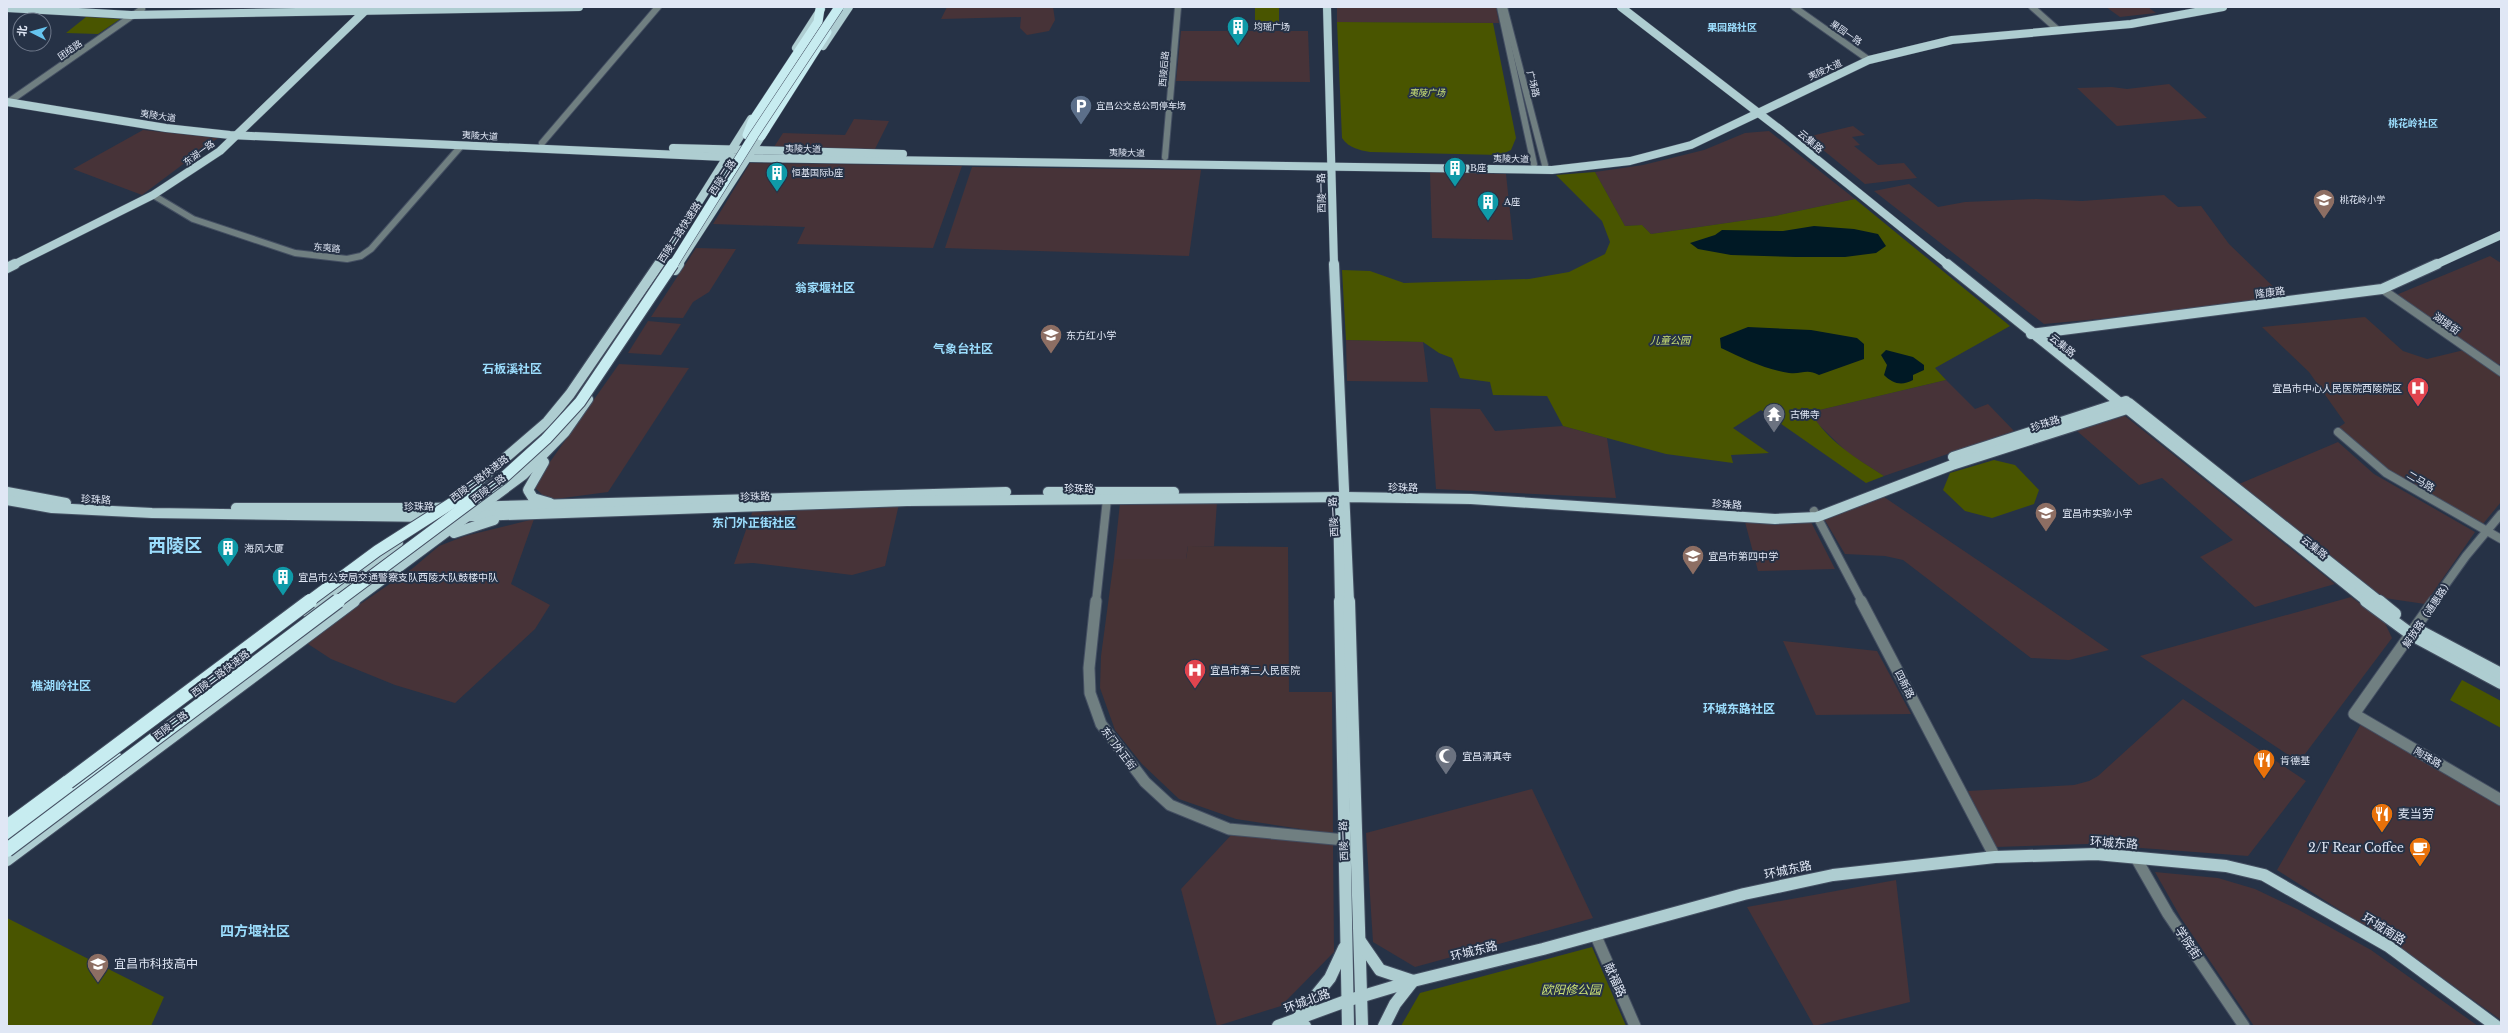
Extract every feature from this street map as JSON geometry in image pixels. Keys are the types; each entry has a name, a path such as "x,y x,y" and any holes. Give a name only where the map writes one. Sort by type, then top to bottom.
{"highway":[{"name":"西陵二路快速路","path":"7,839 281,638 478,486 539,437 558,418 581,388 663,266 747,135 833,7"},
{"name":"西陵二路快速路","path":"7,850 503,478 546,439 580,402 656,292 754,135 840,7"},
{"path":"761,136 835,20 840,7"},
{"path":"747,135 752,122 818,22 821,8"},
{"path":"7,827 377,551 478,486"}],"main road":[{"path":"90,7 137,12 332,7"},
{"path":"7,8 137,12 578,7"},
{"name":"西陵二路","path":"7,860 469,516 538,462 565,432 761,136 785,105 849,7"},
{"name":"西陵一路","path":"1320,7 1330,163"},
{"name":"西陵一路","path":"1326,7 1353,939 1346,1002 1348,1026"},
{"name":"云集路","path":"1621,7 1758,110"},
{"name":"云集路","path":"1631,7 2038,336 2126,405 2351,590 2414,632 2501,683"},
{"name":"夷陵大道","path":"2056,29 2139,19 2203,7"},
{"name":"夷陵大道","path":"749,155 1165,157 1552,170 1630,161 1691,145 1758,110 1867,58 1947,37 2131,24 2223,7"},
{"name":"西陵二路","path":"7,834 433,517 495,469 547,422 565,400 673,244 821,8"},
{"name":"东湖一路","path":"7,268 153,195 220,151 235,133 365,9"},
{"name":"夷陵大道","path":"9,101 166,128 462,145 729,154"},
{"name":"夷陵大道","path":"235,133 542,143 749,155 1545,165 1643,153 1686,141 1758,110"},
{"path":"7,264 149,193 190,168 235,133"},
{"name":"隆康路","path":"2386,292 2501,236"},
{"name":"隆康路","path":"2038,336 2386,292 2501,242"},
{"name":"珍珠路","path":"7,492 58,502 158,507 443,509 907,494 1470,494 1772,513 1815,514 1946,459 2126,405"},
{"path":"565,432 534,477 528,490 533,498 546,503 586,505"},
{"name":"西陵一路","path":"1341,494 1345,840 1362,1026"},
{"name":"珍珠路","path":"7,500 52,508 152,513 306,517 433,517 519,516 907,501 1107,499 1341,494"},
{"path":"434,542 466,527 519,516"},
{"name":"云集路","path":"2414,632 2501,674"},
{"name":"环城东路","path":"1346,1002 1413,981 1744,894 1833,875 1994,857 2096,854 2249,870"},
{"name":"环城南路","path":"2249,870 2284,885 2388,946 2496,1026"},
{"path":"1300,1023 1338,966 1353,939 1374,967 1385,974 1413,981 1395,1004 1384,1026"},
{"name":"环城北路","path":"1278,1026 1300,1023 1346,1002"}],"street":[{"path":"542,143 658,7"},
{"name":"西陵后路","path":"1165,157 1178,7"},
{"name":"广场路","path":"1500,7 1534,164"},
{"name":"广场路","path":"1504,7 1545,165"},
{"name":"果园一路","path":"1794,7 1867,58"},
{"path":"2032,7 2056,29"},
{"name":"团结路","path":"9,101 137,12"},
{"name":"东夷路","path":"153,195 193,219 295,253 351,258 371,249 462,145"},
{"name":"湖堤街","path":"2386,292 2501,372"},
{"name":"二马路","path":"2338,432 2386,473 2501,539"},
{"name":"东门外正街","path":"1107,499 1090,674 1090,693 1101,724 1145,782 1170,805 1229,829 1345,840"},
{"name":"四新路","path":"1815,514 1994,857"},
{"name":"解放路（通惠路）","path":"2354,714 2485,531 2501,514"},
{"name":"陶珠路","path":"2354,714 2501,800"},
{"name":"学院街","path":"2136,858 2168,914 2244,1026"},
{"name":"献福路","path":"1595,934 1635,1026"}],"shaded area":[{"path":"947,7 1053,7 1055,20 1049,31 1027,35 1020,28 1021,17 941,19"},
{"path":"1337,7 1496,7 1499,23 1337,22"},
{"path":"2106,7 2148,7 2156,13 2120,17"},
{"path":"1181,31 1308,31 1310,82 1176,81"},
{"path":"2169,84 2207,118 2117,126 2077,88 2112,87 2127,89"},
{"path":"854,119 889,121 875,149 774,147 783,133 845,135"},
{"path":"1853,126 1865,135 1852,137 1860,145 1854,146 1878,165 1904,163 1917,178 1865,184 1807,137"},
{"path":"143,130 218,138 142,195 73,169"},
{"path":"1769,131 1855,199 1775,216 1651,234 1642,225 1625,226 1595,172 1643,165 1704,150 1745,133"},
{"path":"750,163 962,166 933,248 797,244 805,227 713,224"},
{"path":"972,167 1201,170 1189,256 945,248"},
{"path":"1430,172 1506,174 1513,240 1432,238"},
{"path":"1909,184 1938,207 1965,202 2036,199 2082,201 2164,195 2178,207 2201,206 2229,244 2285,298 2186,311 2044,324 1874,191"},
{"path":"696,248 736,249 709,292 693,302 683,318 651,317"},
{"path":"2490,256 2501,263 2501,364 2495,365 2396,295"},
{"name":"宜昌市中心人民医院西陵院区","path":"2365,317 2403,351 2427,359 2464,350 2501,376 2501,502 2482,525 2387,470 2338,428 2345,423 2309,372 2262,327"},
{"path":"648,321 681,324 661,355 628,353"},
{"path":"1346,340 1423,342 1428,382 1347,381"},
{"path":"619,364 689,368 608,492 548,500 533,486"},
{"path":"1946,380 1975,409 1988,404 2014,431 1884,476 1848,453 1818,424 1811,412"},
{"path":"1430,408 1480,409 1495,431 1563,426 1607,438 1616,498 1436,489"},
{"path":"2125,416 2335,584 2255,607 2200,557 2233,540 2162,478 2139,485 2077,431"},
{"path":"2338,442 2374,474 2475,532 2425,604 2384,598 2239,484"},
{"path":"1881,495 2109,650 2069,660 2031,658 1903,560 1885,556 1845,554 1823,517"},
{"path":"1217,502 1214,546 1188,546 1186,559 1114,559 1120,503"},
{"path":"899,504 885,566 852,575 753,563 734,564 753,510"},
{"path":"534,519 511,584 550,605 535,629 455,703 395,685 331,659 305,642 413,568 439,546 465,536"},
{"path":"1810,520 1835,569 1758,571 1745,522 1782,523"},
{"name":"宜昌市第二人民医院","path":"1188,546 1288,547 1289,692 1332,692 1333,834 1236,819 1179,799 1142,764 1115,730 1100,688 1101,656 1114,559 1186,559"},
{"path":"2351,597 2384,621 2392,638 2299,762 2140,656"},
{"path":"1783,641 1877,651 1911,714 1816,715"},
{"path":"2183,699 2306,781 2248,856 2088,844 1996,847 1968,791 2074,785 2089,781 2098,776"},
{"path":"2361,724 2501,806 2501,1020 2409,954 2277,870"},
{"path":"1532,789 1593,918 1415,967 1373,942 1366,833"},
{"path":"1233,833 1333,844 1334,952 1281,1006 1217,1026 1181,889"},
{"path":"2155,872 2218,878 2255,889 2297,909 2371,950 2478,1026 2254,1026 2181,918"},
{"path":"1896,880 1910,1002 1814,1026 1747,907"}],"green space":[{"path":"1255,7 1279,7 1279,25 1255,25"},
{"path":"86,17 120,19 98,34 66,33"},
{"name":"夷陵广场","path":"1337,22 1493,23 1516,138 1511,150 1500,155 1370,152 1358,149 1348,144 1342,138"},
{"name":"儿童公园","path":"1595,172 1625,226 1642,225 1651,234 1775,216 1855,199 2010,326 1935,368 1946,380 1811,412 1817,422 1834,441 1853,456 1884,476 1866,483 1761,410 1733,428 1769,453 1731,455 1733,463 1666,454 1563,426 1547,396 1493,395 1490,382 1460,378 1452,358 1439,353 1423,342 1346,340 1342,270 1370,271 1404,283 1529,279 1569,272 1605,254 1610,242 1602,221 1556,175"},
{"path":"1994,460 2015,465 2039,490 2034,504 1992,518 1965,511 1943,490 1950,473"},
{"path":"2462,680 2501,701 2501,728 2450,700"},
{"path":"7,918 164,997 151,1026 7,1026"},
{"name":"欧阳修公园","path":"1592,947 1626,1026 1401,1026 1420,993"}],"water":[{"path":"1814,226 1854,229 1878,234 1886,246 1876,253 1845,257 1796,257 1731,255 1698,249 1690,243 1715,235 1722,230 1783,231"},
{"path":"1748,327 1811,330 1857,338 1864,344 1864,359 1819,375 1811,372 1793,373 1771,369 1746,360 1721,348 1720,338"},
{"path":"1886,350 1913,357 1924,365 1924,370 1913,375 1913,380 1909,382 1894,382 1884,375 1887,365 1881,355"}],"place":[{"name":"均瑶广场","path":"1238,46"},
{"name":"宜昌公交总公司停车场","path":"1081,126"},
{"name":"B座","path":"1455,188"},
{"name":"恒基国际b座","path":"777,192"},
{"name":"桃花岭小学","path":"2324,220"},
{"name":"A座","path":"1488,222"},
{"name":"东方红小学","path":"1051,354"},
{"name":"宜昌市中心人民医院西陵院区","path":"2418,408"},
{"name":"古佛寺","path":"1774,434"},
{"name":"宜昌市实验小学","path":"2046,532"},
{"name":"海风大厦","path":"228,568"},
{"name":"宜昌市第四中学","path":"1693,576"},
{"name":"宜昌市公安局交通警察支队西陵大队鼓楼中队","path":"283,596"},
{"name":"宜昌市第二人民医院","path":"1195,690"},
{"name":"宜昌清真寺","path":"1446,776"},
{"name":"肯德基","path":"2264,780"},
{"name":"麦当劳","path":"2382,834"},
{"name":"2/F Rear Coffee","path":"2420,868"},
{"name":"宜昌市科技高中","path":"98,984"}],"district":[{"name":"果园路社区","path":"1732,27"},
{"name":"桃花岭社区","path":"2413,123"},
{"name":"翁家堰社区","path":"825,288"},
{"name":"气象台社区","path":"963,349"},
{"name":"石板溪社区","path":"512,369"},
{"name":"东门外正街社区","path":"754,523"},
{"name":"西陵区","path":"175,546"},
{"name":"樵湖岭社区","path":"61,686"},
{"name":"环城东路社区","path":"1739,709"},
{"name":"四方堰社区","path":"255,931"}]}
